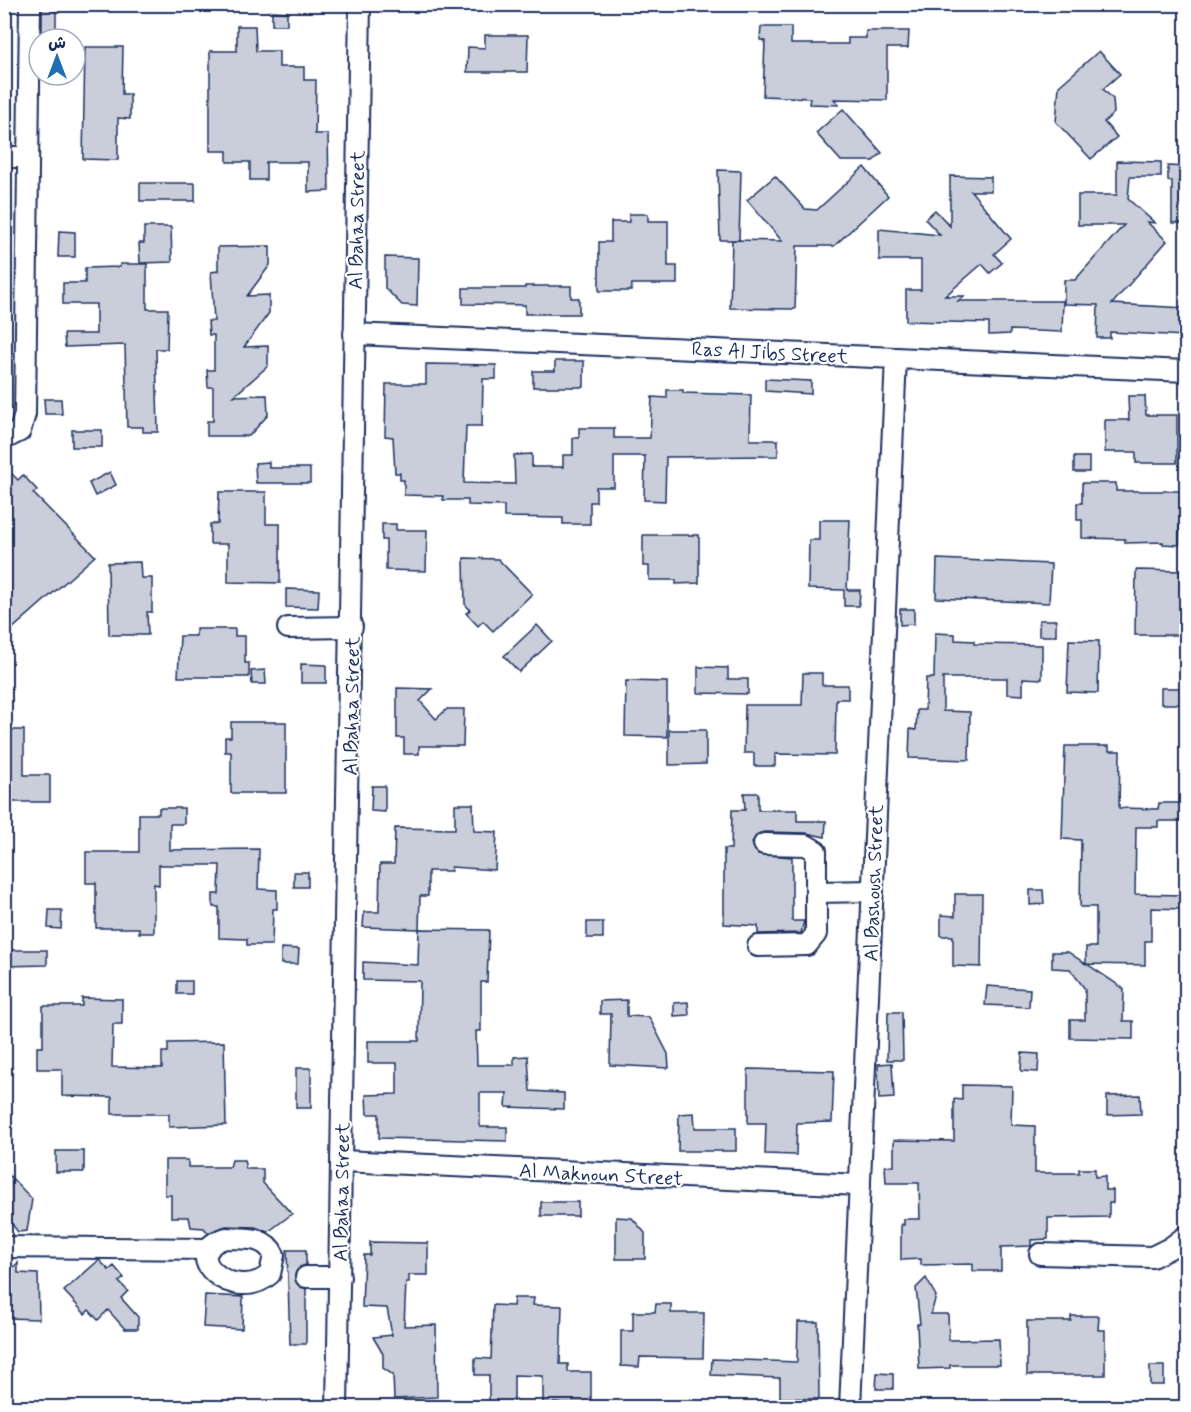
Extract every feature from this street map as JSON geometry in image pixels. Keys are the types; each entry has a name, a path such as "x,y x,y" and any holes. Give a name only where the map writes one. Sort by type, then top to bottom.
{"street":[{"path":"4,438 20,431 25,414 30,4"},
{"name":"Al Bahaa Street","path":"337,1407 352,627 360,4"},
{"path":"4,157 27,157"},
{"name":"Ras Al Jibs Street","path":"354,334 1186,371"},
{"name":"Al Bashoush Street","path":"850,1407 896,358"},
{"path":"288,628 352,627"},
{"path":"758,946 803,946 812,942 816,934 818,855 812,847 764,844"},
{"path":"817,892 873,891"},
{"name":"Al Maknoun Street","path":"342,1161 860,1185"},
{"path":"1040,1254 1152,1257 1170,1248 1186,1236"},
{"path":"265,1278 270,1274 274,1261 271,1250 263,1242 254,1239 226,1238 218,1240 209,1249 208,1268 218,1278 231,1282 249,1283 265,1278 340,1276"},
{"path":"4,1247 209,1249"}],"building":[{"path":"42,4 56,4 56,27 42,27"},
{"path":"272,11 287,12 287,25 272,25"},
{"path":"237,26 255,26 256,51 279,51 279,67 304,67 304,80 316,80 315,134 328,134 329,191 308,192 308,162 266,162 266,180 250,180 250,162 227,162 227,151 210,151 210,51 237,51"},
{"path":"761,27 791,27 791,44 848,44 848,38 866,38 866,31 909,31 908,48 887,48 887,100 834,99 839,105 809,104 810,98 763,96 765,41 760,40"},
{"path":"485,35 528,35 527,72 467,72 468,47 485,48"},
{"path":"87,47 123,47 122,94 130,94 130,119 118,118 118,160 83,159"},
{"path":"1099,51 1120,74 1103,89 1113,99 1114,113 1104,122 1117,137 1091,159 1056,122 1059,86"},
{"path":"843,109 882,153 873,161 841,161 816,133"},
{"path":"1117,161 1161,162 1161,177 1130,177 1128,199 1155,223 1147,222 1167,241 1112,304 1186,308 1186,336 1110,332 1110,338 1097,338 1098,305 1064,304 1064,280 1075,280 1124,225 1078,225 1078,195 1117,195"},
{"path":"1168,166 1186,167 1186,223 1172,223 1172,181 1168,181"},
{"path":"864,167 888,196 834,246 797,246 795,309 730,308 732,240 782,241 747,200 775,176 805,209 817,210"},
{"path":"718,170 741,171 739,240 720,240"},
{"path":"950,176 991,177 991,191 971,191 1011,239 994,254 1002,263 990,273 982,264 945,296 964,296 958,301 1063,301 1062,332 1010,330 1010,334 989,335 989,323 906,321 906,290 921,290 921,260 879,260 879,229 940,235 925,219 935,210 950,226"},
{"path":"140,183 195,183 195,201 140,201"},
{"path":"629,214 648,214 648,221 668,221 668,266 677,266 677,284 632,284 631,291 599,291 599,242 611,242 611,222 629,222"},
{"path":"144,227 171,227 172,262 140,263 139,243 144,243"},
{"path":"59,231 75,232 75,257 58,257"},
{"path":"270,246 270,265 247,296 269,295 269,313 244,347 268,346 268,366 234,396 267,395 268,415 249,436 207,436 207,421 213,421 213,387 208,387 207,370 214,370 214,335 209,335 208,321 214,321 211,272 218,271 218,247"},
{"path":"385,257 418,258 417,306 402,305 385,288"},
{"path":"120,264 147,264 147,309 168,309 167,349 156,349 158,432 143,432 143,427 127,427 125,345 65,347 64,334 96,334 96,304 63,304 63,283 85,283 85,268 120,267"},
{"path":"525,286 571,286 571,298 579,298 579,314 525,314 525,305 463,304 463,288 525,288"},
{"path":"555,361 584,361 584,387 533,387 533,371 555,371"},
{"path":"426,364 496,365 496,379 483,379 482,426 466,426 464,483 515,484 514,455 532,454 532,467 563,467 563,455 573,455 573,438 579,438 579,428 614,428 614,438 650,438 652,397 667,398 667,390 683,390 683,393 751,395 750,440 778,440 778,456 666,457 665,501 644,500 645,456 614,456 614,487 596,487 596,502 590,502 590,524 563,524 563,518 504,517 504,506 468,505 468,500 443,500 443,496 404,495 404,480 400,480 400,473 395,473 393,437 385,436 386,384 426,384"},
{"path":"765,379 811,381 811,394 765,391"},
{"path":"1128,396 1145,396 1146,415 1177,415 1177,463 1136,463 1136,452 1105,452 1105,420 1129,420"},
{"path":"44,399 61,399 62,414 45,414"},
{"path":"72,430 102,430 102,447 72,447"},
{"path":"1074,457 1089,457 1089,472 1074,472"},
{"path":"269,462 269,468 310,468 310,483 256,483 255,463"},
{"path":"4,466 18,480 23,475 37,490 33,493 95,556 4,636"},
{"path":"110,472 116,485 95,496 89,483"},
{"path":"1082,483 1116,483 1116,491 1186,491 1186,521 1180,521 1179,545 1163,544 1163,542 1125,543 1125,539 1082,538 1082,520 1077,520 1077,503 1082,503"},
{"path":"219,492 266,492 266,524 280,524 280,583 228,582 228,544 210,544 210,524 218,524"},
{"path":"819,520 850,520 847,590 860,590 859,606 844,606 844,590 808,589 809,540 819,540"},
{"path":"382,524 396,524 396,530 427,530 426,571 386,570 386,540 382,540"},
{"path":"643,535 699,535 699,583 676,584 676,580 649,580 649,566 643,566"},
{"path":"464,558 498,559 532,594 493,631 483,621 478,626 466,613 470,610 465,604"},
{"path":"937,559 1051,564 1049,603 936,598"},
{"path":"140,562 141,578 152,578 152,612 147,612 148,635 109,635 108,563"},
{"path":"1136,570 1181,571 1180,635 1135,635"},
{"path":"286,589 319,590 318,608 286,607"},
{"path":"900,609 914,609 914,624 900,625"},
{"path":"1039,620 1056,620 1056,636 1039,636"},
{"path":"537,625 552,641 519,672 504,656"},
{"path":"196,629 235,629 235,636 245,636 245,663 249,663 249,677 178,677 180,636 196,636"},
{"path":"935,633 955,634 955,640 974,641 974,644 1042,645 1042,679 1023,678 1023,695 1007,694 1007,678 943,678 943,711 970,712 969,760 909,758 910,729 916,730 917,710 925,710 926,678 934,678"},
{"path":"1069,640 1099,641 1098,693 1067,692"},
{"path":"301,664 326,665 326,683 301,683"},
{"path":"698,667 728,668 728,679 748,679 748,694 698,693"},
{"path":"265,670 266,684 252,684 251,671"},
{"path":"803,673 822,673 822,685 848,685 848,699 836,699 835,755 775,754 775,766 754,766 754,753 744,753 745,705 802,705"},
{"path":"626,681 667,682 667,737 625,736"},
{"path":"397,688 432,689 420,701 436,719 447,709 464,709 463,746 419,746 419,754 404,754 404,738 397,738"},
{"path":"1161,688 1186,688 1186,704 1161,704"},
{"path":"231,722 286,722 286,793 231,793 231,752 225,752 225,737 231,737"},
{"path":"9,730 24,730 24,775 50,775 50,802 8,802"},
{"path":"669,730 706,730 706,764 669,765"},
{"path":"1065,746 1109,746 1109,751 1120,751 1119,808 1158,809 1159,803 1186,803 1186,821 1158,821 1158,827 1136,827 1135,894 1183,895 1183,909 1151,908 1151,941 1145,941 1145,965 1087,964 1124,989 1123,1021 1133,1021 1133,1039 1070,1038 1070,1020 1085,1020 1085,989 1070,969 1052,968 1052,952 1068,952 1086,964 1086,947 1096,947 1096,907 1080,907 1081,840 1062,839"},
{"path":"372,786 385,786 385,812 371,811"},
{"path":"744,793 758,793 758,810 797,810 797,821 826,821 825,837 806,833 764,832 758,834 752,843 758,854 792,857 792,921 804,921 801,933 758,934 758,926 724,924 724,849 731,849 732,810 745,810"},
{"path":"455,804 473,804 474,831 497,832 495,870 451,867 451,871 428,871 428,896 420,896 419,929 363,927 364,912 379,912 380,864 394,864 395,828 455,829"},
{"path":"159,808 184,808 184,824 170,824 170,850 259,849 258,889 277,890 277,909 273,909 272,945 247,945 247,939 219,938 219,907 213,907 213,894 219,894 220,865 159,865 159,885 154,884 154,933 139,933 139,928 96,928 96,883 86,883 86,852 139,852 139,814 159,814"},
{"path":"294,872 308,872 308,887 294,887"},
{"path":"1030,890 1043,890 1044,904 1030,905"},
{"path":"955,894 982,894 981,967 953,966 953,936 941,936 941,915 955,916"},
{"path":"49,910 62,910 61,929 48,928"},
{"path":"587,922 603,922 603,938 587,938"},
{"path":"419,929 489,930 487,982 481,982 481,1031 476,1031 477,1065 514,1065 514,1057 528,1056 530,1091 564,1093 564,1109 506,1107 507,1093 480,1093 480,1127 507,1127 507,1141 379,1138 379,1114 367,1114 366,1095 397,1094 397,1063 368,1063 368,1041 419,1041 420,981 363,980 363,962 418,965"},
{"path":"281,948 299,949 298,964 281,964"},
{"path":"4,950 47,950 47,965 4,966"},
{"path":"177,981 192,981 192,994 177,994"},
{"path":"987,986 1030,989 1029,1007 985,1005"},
{"path":"82,998 122,999 122,1024 113,1024 112,1067 162,1068 162,1052 168,1052 168,1043 224,1042 226,1125 169,1127 169,1114 112,1114 112,1097 62,1096 62,1069 37,1069 37,1047 43,1047 43,1006 82,1006"},
{"path":"627,1000 627,1016 649,1017 668,1054 669,1068 610,1065 611,1014 600,1014 600,1001"},
{"path":"688,1002 689,1015 674,1016 674,1003"},
{"path":"888,1012 902,1012 903,1060 887,1060"},
{"path":"1022,1053 1039,1054 1038,1072 1021,1071"},
{"path":"892,1063 894,1098 879,1099 878,1064"},
{"path":"296,1068 311,1068 311,1108 296,1108"},
{"path":"748,1069 834,1071 832,1122 797,1123 796,1155 765,1154 766,1123 748,1123"},
{"path":"962,1085 1012,1086 1011,1125 1035,1126 1035,1173 1079,1173 1079,1169 1095,1169 1095,1177 1105,1176 1105,1190 1113,1190 1113,1203 1109,1203 1109,1217 1048,1218 1048,1239 1031,1240 1031,1246 1001,1247 1001,1271 973,1271 973,1264 921,1265 921,1259 901,1260 901,1224 904,1225 904,1219 920,1219 919,1183 886,1183 885,1166 894,1166 894,1140 954,1141 954,1099 962,1100"},
{"path":"1140,1095 1141,1114 1107,1115 1107,1096"},
{"path":"694,1113 695,1128 736,1128 736,1151 678,1151 679,1114"},
{"path":"56,1151 84,1151 84,1172 56,1172"},
{"path":"165,1160 188,1160 188,1167 230,1167 232,1160 244,1160 246,1169 263,1169 263,1183 292,1214 268,1232 255,1227 226,1226 208,1233 204,1228 191,1227 189,1217 171,1217 171,1195 165,1195"},
{"path":"4,1170 32,1199 27,1231 18,1232 12,1224 4,1225"},
{"path":"541,1202 578,1202 578,1216 541,1216"},
{"path":"616,1217 632,1218 645,1233 645,1259 616,1259"},
{"path":"370,1242 428,1243 428,1275 409,1275 409,1282 406,1282 404,1326 436,1325 437,1397 394,1399 393,1375 383,1368 383,1354 373,1337 392,1335 387,1308 362,1307 364,1255 370,1255"},
{"path":"287,1250 306,1250 306,1265 300,1267 294,1276 296,1283 306,1289 306,1344 290,1344"},
{"path":"99,1260 109,1270 114,1266 124,1278 119,1282 128,1291 121,1298 138,1317 138,1329 125,1329 108,1310 98,1320 89,1310 85,1314 64,1291"},
{"path":"18,1263 18,1273 38,1274 39,1319 7,1318 4,1275"},
{"path":"926,1278 936,1296 931,1314 948,1314 949,1340 999,1339 1000,1365 950,1365 950,1368 919,1369 917,1324 920,1324 916,1288"},
{"path":"205,1295 243,1297 242,1329 203,1327"},
{"path":"514,1298 534,1298 533,1305 562,1306 560,1364 568,1364 568,1372 591,1372 591,1403 543,1403 543,1376 514,1375 514,1407 489,1407 489,1375 475,1375 475,1358 491,1359 493,1305 513,1306"},
{"path":"656,1304 671,1304 671,1313 704,1313 703,1358 640,1357 639,1367 621,1366 621,1331 633,1331 633,1312 655,1312"},
{"path":"1071,1316 1099,1316 1098,1330 1105,1330 1105,1375 1027,1375 1027,1321 1071,1321"},
{"path":"798,1322 818,1322 819,1399 780,1398 780,1378 711,1375 712,1359 797,1362"},
{"path":"1150,1366 1164,1366 1164,1385 1150,1385"},
{"path":"877,1373 893,1374 893,1389 876,1389"}],"tunnel":[{"path":"288,1278 306,1277"}]}
